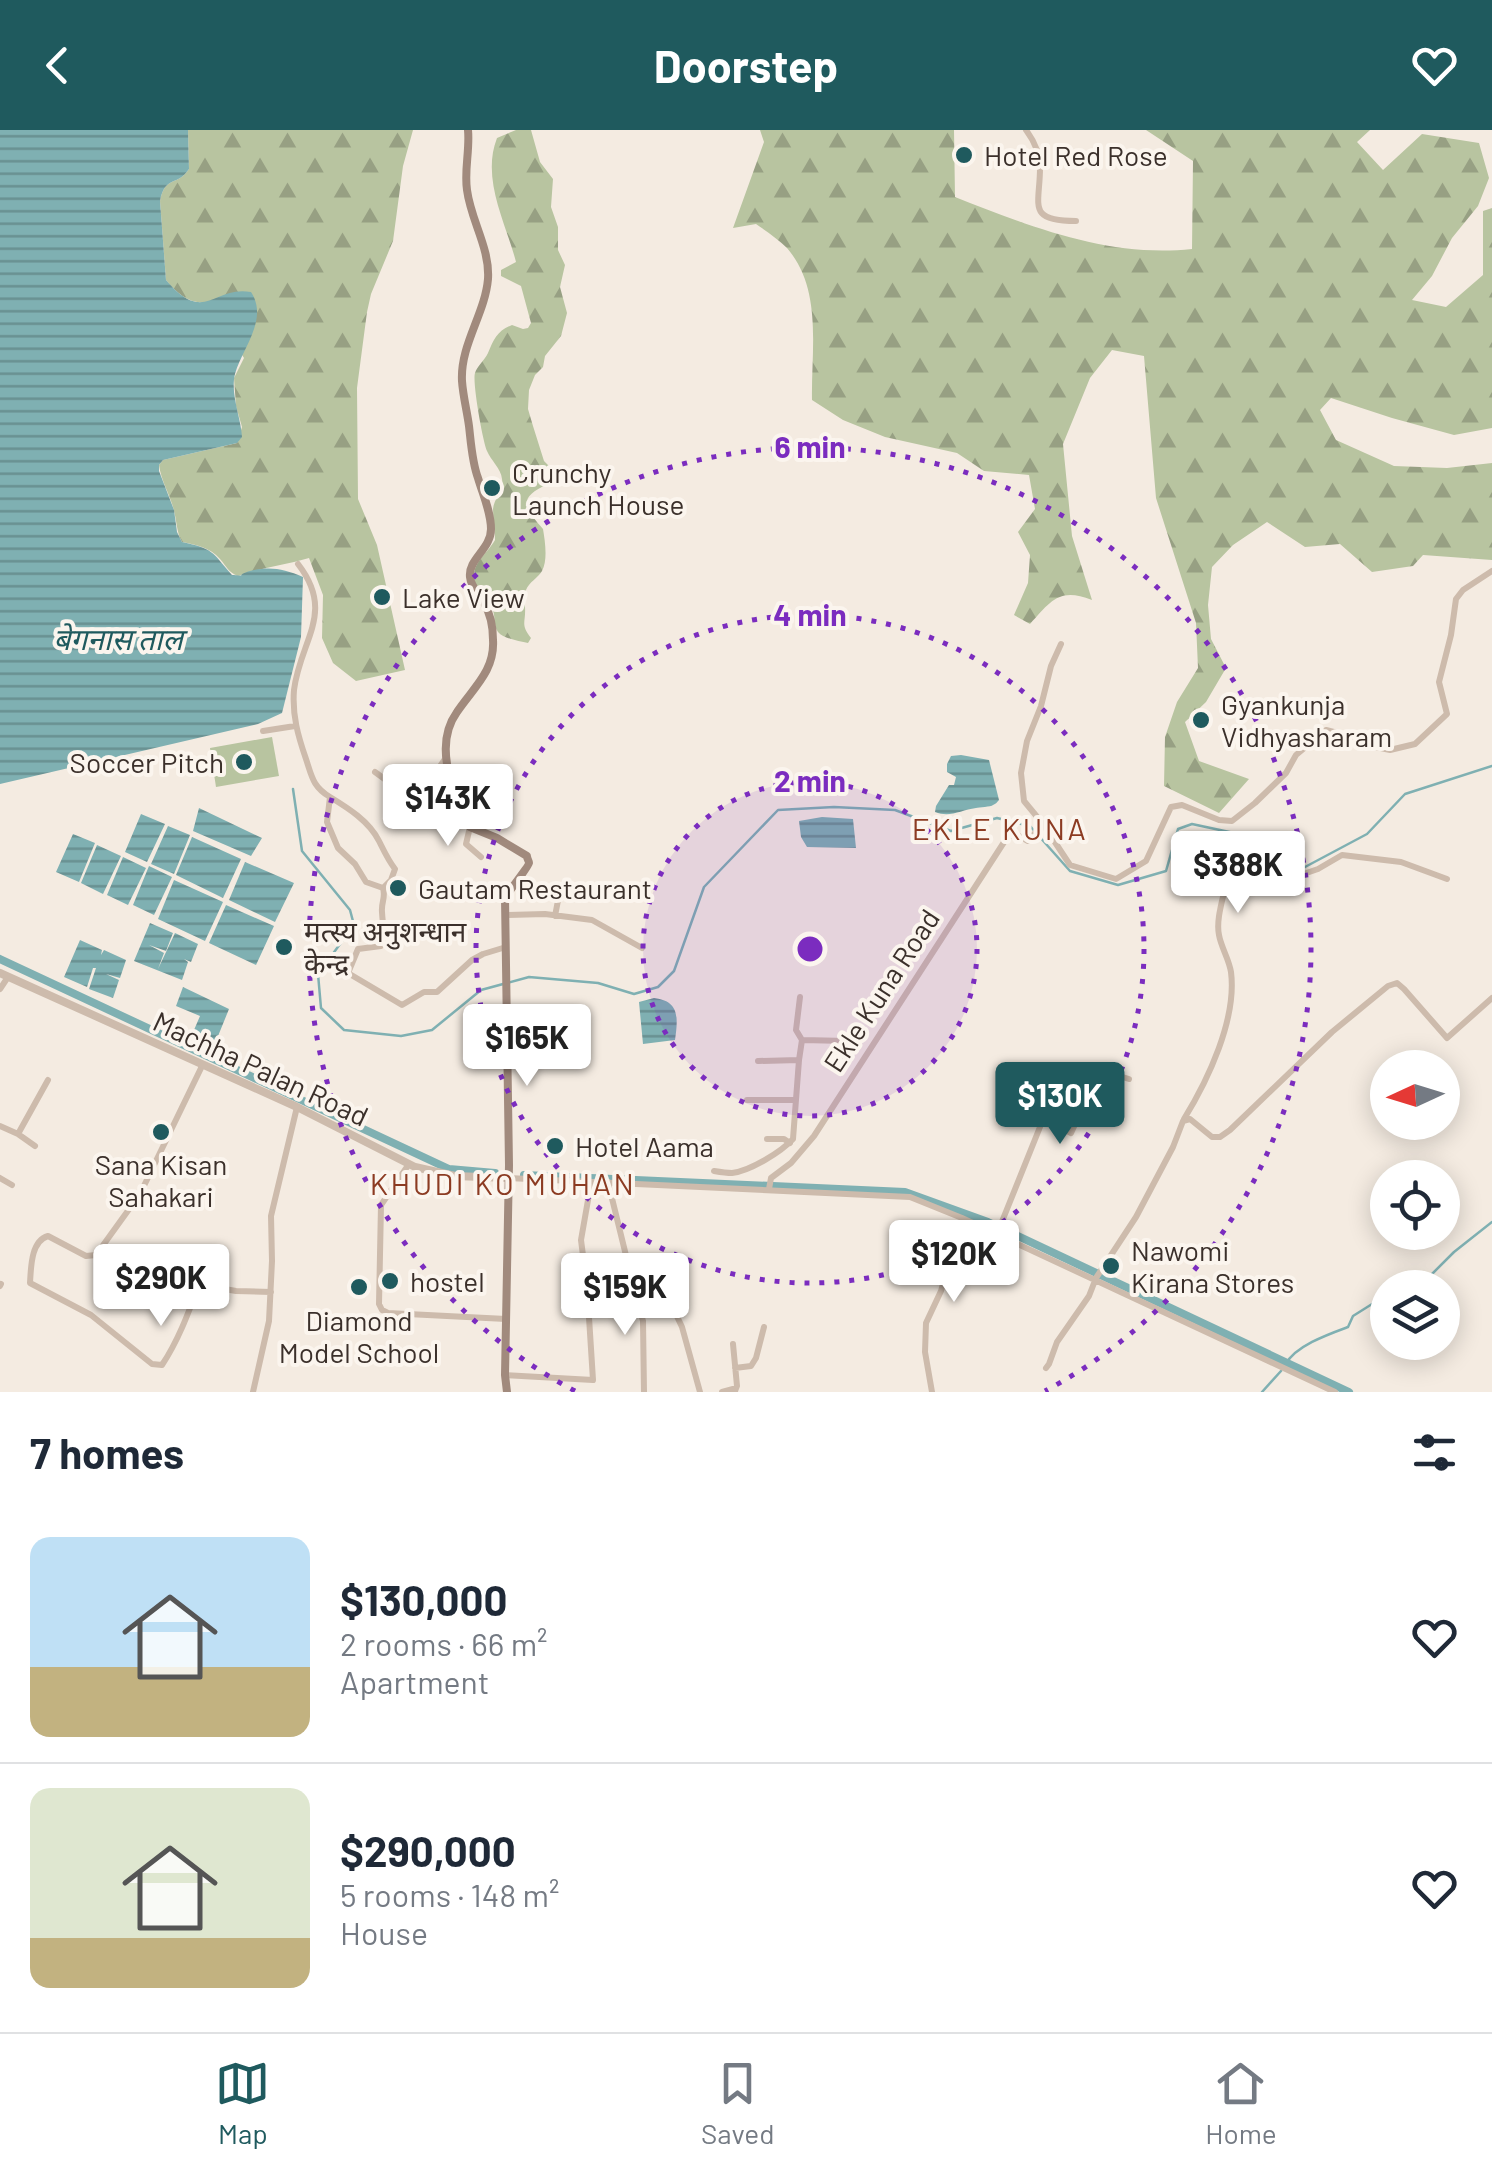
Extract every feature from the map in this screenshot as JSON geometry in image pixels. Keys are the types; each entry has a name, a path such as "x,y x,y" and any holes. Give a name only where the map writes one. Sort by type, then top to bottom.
{"main road":[{"path":"468,130 467,190 487,255 488,280 462,362 462,381 476,473 491,532 485,550 470,572 489,615 493,649 491,664 455,714 444,758 470,826 497,838 529,860 505,898 508,1392"}],"street":[{"path":"1026,130 1039,155 1036,205 1052,220 1076,221"},
{"path":"298,564 313,587 316,609 313,632 297,676 295,726 318,790 351,810 377,836 395,870 383,888"},
{"path":"1062,644 1027,741 1022,773 1024,801 1070,865 1116,878 1146,861 1171,806 1182,805 1219,820 1232,821 1256,803 1286,773 1296,756 1326,730 1390,750 1416,744 1447,714 1439,682 1456,599 1492,572"},
{"path":"263,731 295,726"},
{"path":"375,772 401,791 427,784 444,758"},
{"path":"330,798 327,822 338,848 366,882 383,888"},
{"name":"Ekle Kuna Road","path":"774,1176 792,1163 814,1136 1008,836 1028,841 1043,824"},
{"path":"470,826 466,844 481,857"},
{"path":"1046,1368 1057,1342 1136,1217 1223,1038 1231,971 1217,930 1224,888 1267,875 1289,879 1318,869 1342,854 1401,862 1447,879"},
{"path":"554,916 560,885"},
{"path":"383,888 386,896 380,910 386,928 381,946 358,948 348,973 402,1004 424,992 437,992 472,960 506,947"},
{"path":"506,916 545,914 592,920 642,948"},
{"path":"0,989 4,975"},
{"name":"Machha Palan Road","path":"4,975 297,1107 409,1164 455,1176 508,1178"},
{"path":"1183,1120 1190,1119 1212,1137 1220,1137 1332,1032 1388,986 1397,983 1404,989 1447,1038 1492,998"},
{"path":"714,1171 733,1173 771,1156 790,1143 795,1133 802,1040 796,1030 800,996"},
{"path":"802,1040 847,1040"},
{"path":"758,1061 799,1060"},
{"path":"204,1064 140,1194 96,1254 86,1256 48,1236 41,1238 36,1243 30,1283 91,1316 157,1366 162,1365 183,1326 198,1287 270,1292"},
{"path":"1001,1224 1042,1122 1049,1120 1071,1133 1100,1070 1130,1079"},
{"path":"18,1134 48,1080"},
{"path":"746,1100 795,1100"},
{"path":"253,1392 269,1322 271,1216 297,1107"},
{"path":"0,1126 35,1146"},
{"path":"768,1138 790,1143"},
{"path":"769,1190 774,1176 771,1156"},
{"path":"409,1164 380,1205 382,1310 506,1319"},
{"path":"0,1178 12,1185"},
{"path":"508,1178 910,1197 1335,1392"},
{"path":"591,1182 581,1240 595,1392"},
{"path":"608,1182 642,1321 644,1392"},
{"path":"932,1392 925,1352 926,1324 941,1291 962,1218"},
{"path":"632,1280 674,1310 700,1392"},
{"path":"735,1368 751,1366 764,1327"},
{"path":"722,1392 735,1391 738,1386 733,1344"},
{"path":"506,1374 593,1380"}],"green space":[{"path":"188,130 413,130 403,166 393,241 367,312 357,388 358,499 377,545 405,670 356,681 333,663 322,638 323,595 309,558 238,576 212,552 180,538 159,465 163,460 237,443 242,427 234,378 244,358 208,302 185,297 166,280 160,201 168,184 189,169"},
{"path":"516,130 531,130 540,162 553,179 551,207 558,227 558,250 565,265 560,287 567,313 561,336 545,356 529,390 528,409 551,473 548,484 531,494 527,503 543,529 546,550 542,571 524,595 525,626 531,638 528,643 498,632 492,608 474,580 475,569 495,540 493,509 502,483 500,471 485,445 475,373 499,333 512,325 528,328 531,323 521,286 501,276 501,270 516,262 493,185 497,138"},
{"path":"760,130 954,130 955,197 1071,238 1161,251 1192,249 1193,161 1146,130 1370,130 1357,142 1383,170 1422,134 1479,143 1489,178 1478,206 1412,300 1446,307 1483,275 1483,211 1492,208 1492,428 1454,435 1331,398 1320,410 1336,440 1394,466 1447,468 1492,463 1492,560 1423,555 1413,566 1372,572 1340,544 1305,547 1267,522 1233,545 1212,567 1208,605 1211,639 1226,668 1206,702 1185,722 1199,761 1249,779 1219,813 1164,786 1165,737 1177,702 1198,668 1196,623 1156,498 1144,356 1112,350 1090,378 1063,444 1072,536 1092,600 1071,595 1056,598 1030,624 1014,615 1028,583 1030,555 1018,532 1035,509 1029,475 984,471 957,453 885,437 843,420 812,400 813,321 806,282 798,264 787,248 756,224 733,228 764,142"},
{"name":"Soccer Pitch","path":"272,737 279,776 216,787 210,748"}],"water":[{"name":"बेगनास ताल","path":"0,130 188,130 189,169 168,184 160,201 166,280 179,293 200,302 238,291 251,292 257,313 234,382 242,437 237,443 163,460 159,471 182,542 211,552 232,575 271,569 303,577 301,637 282,713 258,724 0,784"},
{"path":"951,756 989,760 999,800 992,806 956,813 935,812 956,777 947,772 947,764"},
{"path":"199,808 262,838 251,856 193,831"},
{"path":"141,814 165,824 147,862 125,852"},
{"path":"822,817 853,819 856,848 807,847 799,821"},
{"path":"168,826 190,835 174,874 151,864"},
{"path":"73,834 95,843 79,882 56,872"},
{"path":"192,837 241,859 223,898 176,875"},
{"path":"97,845 121,856 103,894 81,883"},
{"path":"123,857 146,868 128,905 107,895"},
{"path":"245,862 294,883 275,922 229,900"},
{"path":"149,866 172,877 154,915 133,905"},
{"path":"174,880 223,902 205,941 158,919"},
{"path":"226,905 274,926 256,965 209,943"},
{"path":"150,923 173,933 166,951 149,945 164,953 158,969 175,933 198,944 191,962 184,959 188,962 182,980 134,961"},
{"path":"80,940 102,950 101,955 104,950 126,960 120,978 106,974 119,980 113,998 89,989 96,968 87,987 64,977"},
{"path":"183,987 229,1009 214,1046 191,1037 200,1016 176,1006"},
{"path":"654,998 673,1007 677,1018 675,1040 643,1044 639,1002"}],"waterway":[{"path":"293,789 302,851 350,910 354,925 318,974 321,1008 344,1030 401,1036 432,1030 481,990 529,977 598,983 634,994 658,987 674,971 704,887 778,810 895,810 951,831 997,818 1030,826 1070,871 1118,885 1166,871 1178,829 1192,824 1234,833 1277,861 1305,867 1367,834 1405,794 1492,766"},
{"path":"0,959 449,1169 495,1173"},
{"path":"524,1175 905,1192 988,1222 1349,1392"},
{"path":"1436,1270 1492,1222"},
{"path":"1286,1364 1305,1346 1348,1327 1353,1316 1370,1305"},
{"path":"1262,1392 1281,1371"}],"place":[{"name":"Hotel Red Rose","path":"964,155"},
{"name":"Crunchy Launch House","path":"492,488"},
{"name":"Lake View","path":"382,597"},
{"name":"Gyankunja Vidhyasharam","path":"1201,720"},
{"name":"Soccer Pitch","path":"244,762"},
{"name":"Gautam Restaurant","path":"398,888"},
{"name":"मत्स्य अनुशन्धान केन्द्र","path":"284,947"},
{"name":"Sana Kisan Sahakari","path":"161,1132"},
{"name":"Hotel Aama","path":"555,1146"},
{"name":"Nawomi Kirana Stores","path":"1111,1266"},
{"name":"hostel","path":"390,1281"},
{"name":"Diamond Model School","path":"359,1287"}],"district":[{"name":"EKLE KUNA","path":"1000,828"},
{"name":"KHUDI KO MUHAN","path":"503,1183"}]}
